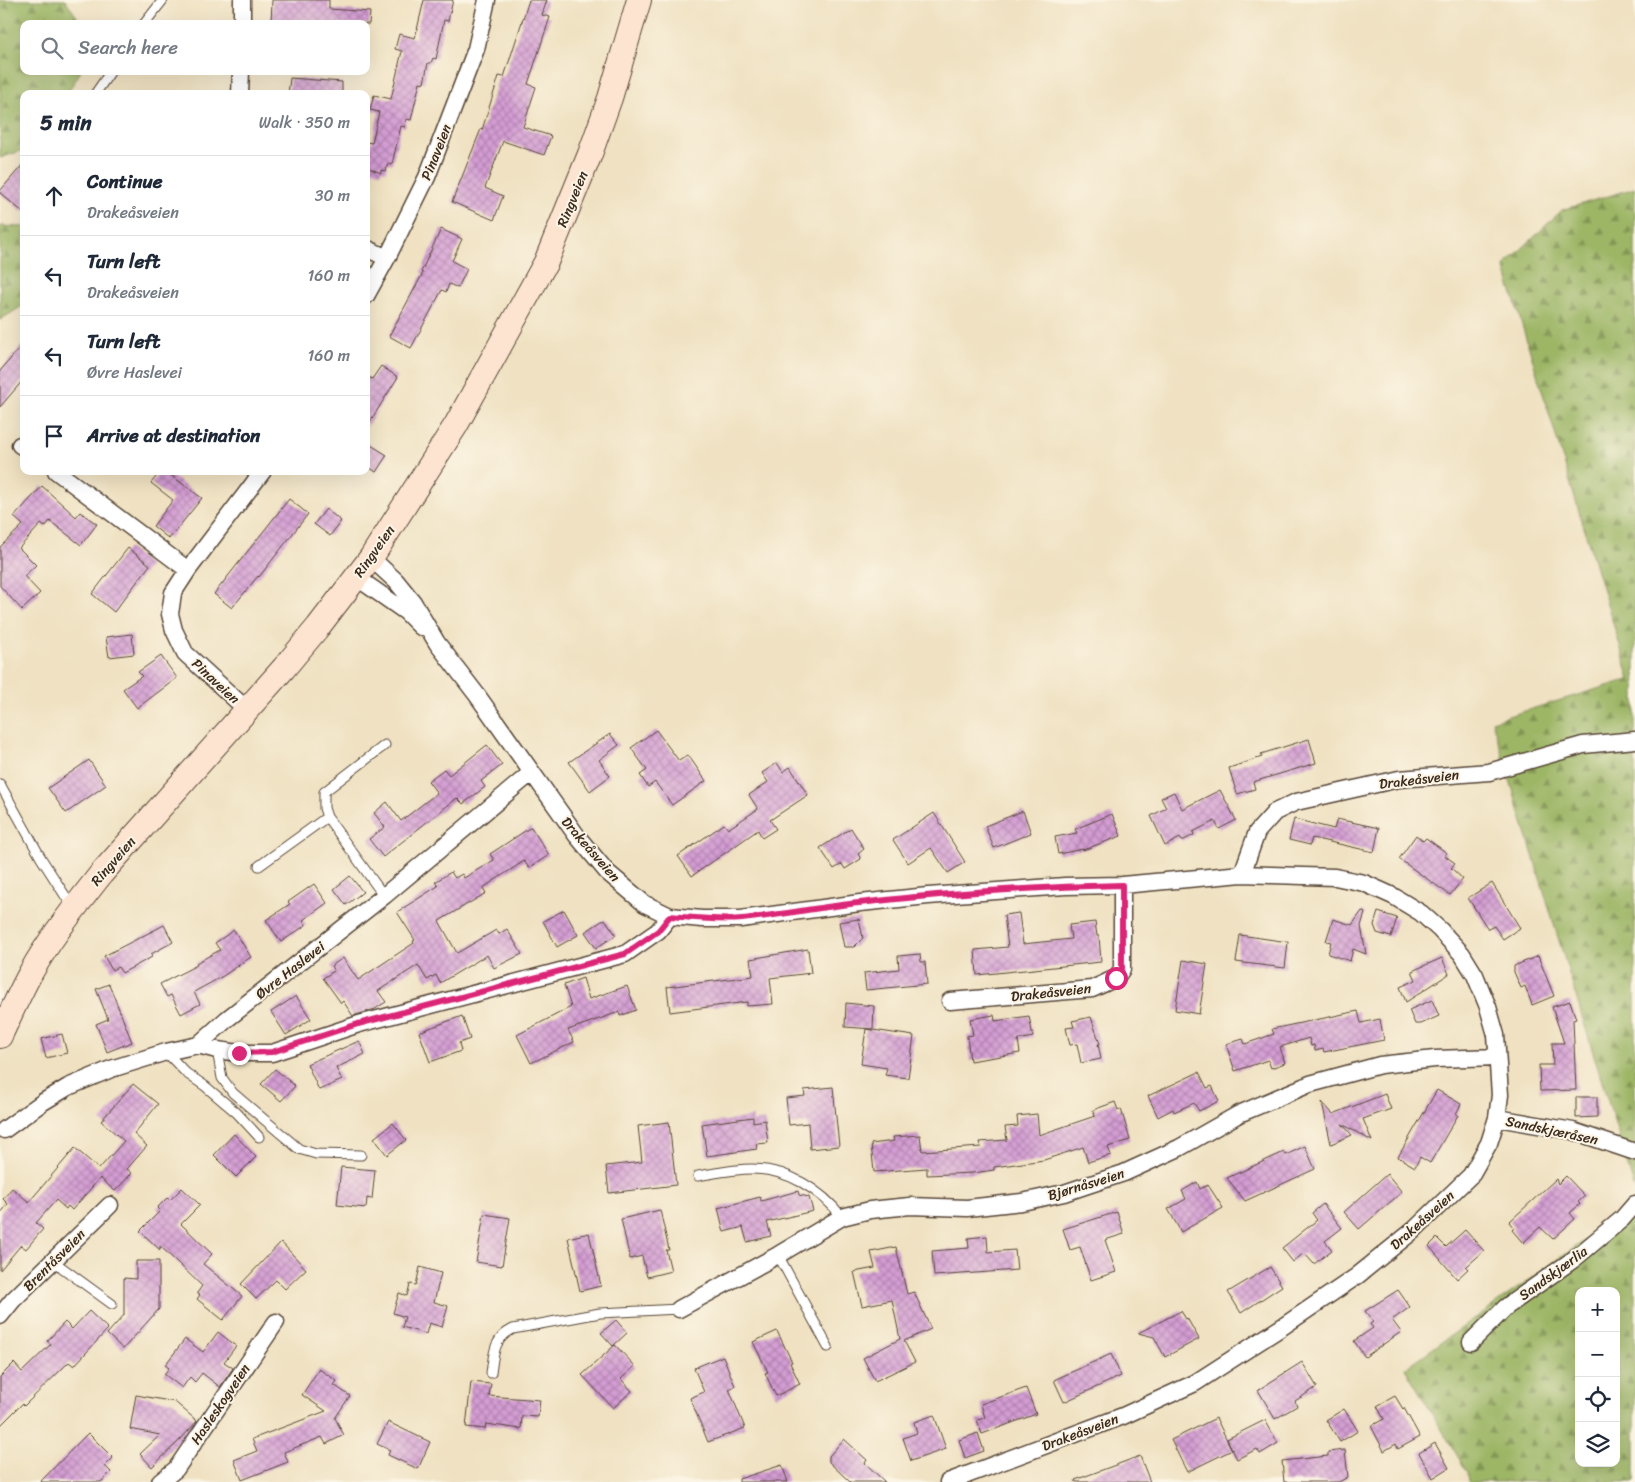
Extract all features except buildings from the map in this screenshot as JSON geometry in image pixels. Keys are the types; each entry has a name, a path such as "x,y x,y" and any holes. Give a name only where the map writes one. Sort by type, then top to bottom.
{"main road":[{"name":"Ringveien","path":"0,1036 30,974 73,908 318,627 371,558 456,425 546,262 606,107 639,0"}],"street":[{"path":"242,0 242,20"},
{"name":"Pinaveien","path":"370,289 427,177 476,49 487,0"},
{"path":"240,90 241,75"},
{"path":"370,250 387,258"},
{"path":"61,475 188,570"},
{"name":"Pinaveien","path":"247,710 185,653 174,630 170,614 173,594 188,570 260,475"},
{"name":"Drakeåsveien","path":"371,558 396,581 413,602 437,643 477,695 577,836 607,872 645,904 670,916 702,920 741,919 928,896 1065,886 1122,885 1242,874 1336,877 1364,883 1393,896 1421,913 1462,954 1475,975 1491,1016 1496,1035 1500,1095 1497,1118 1489,1144 1471,1175 1400,1241 1357,1276 1194,1384 1123,1416 948,1482"},
{"name":"Drakeåsveien","path":"356,577 406,612 437,643"},
{"name":"Drakeåsveien","path":"1242,874 1257,832 1275,812 1296,802 1399,779 1489,772 1583,745 1635,740"},
{"name":"Øvre Haslevei","path":"198,1045 227,1019 384,896 531,773"},
{"name":"Drakeåsveien","path":"950,1001 1092,989 1116,978 1122,969 1122,885"},
{"name":"Øvre Haslevei","path":"4,1130 68,1086 111,1069 166,1052 198,1045 239,1053 272,1052 358,1024 625,954 658,931 670,916"},
{"name":"Bjørnåsveien","path":"679,1309 778,1256 842,1217 870,1210 910,1206 966,1208 1022,1202 1064,1193 1124,1173 1179,1148 1239,1114 1310,1084 1380,1065 1436,1059 1497,1057"},
{"name":"Sandskjæråsen","path":"1497,1118 1574,1131 1635,1152"},
{"name":"Sandskjærlia","path":"1471,1342 1506,1307 1574,1260 1622,1219 1635,1204"},
{"name":"Brentåsveien","path":"0,1316 13,1300 110,1205"},
{"name":"Hasleskogveien","path":"160,1482 176,1469 276,1322"}],"lane":[{"path":"147,20 163,0"},
{"path":"98,90 108,75"},
{"path":"384,896 327,817 324,808 324,792 385,746"},
{"path":"0,784 41,858 73,908"},
{"path":"259,866 327,817"},
{"path":"217,1050 222,1078 233,1093 299,1149 316,1154 361,1155"},
{"path":"166,1052 186,1073 205,1086 236,1113 259,1137"},
{"path":"698,1176 752,1169 774,1171 802,1182 819,1193 829,1200 842,1217"},
{"path":"778,1256 828,1347"},
{"path":"53,1261 112,1304"},
{"path":"491,1373 495,1345 513,1329 600,1313 679,1309"}],"green space":[{"path":"0,0 65,0 79,20 20,20 20,75 79,75 69,90 20,90 20,151 0,158"},
{"path":"1635,188 1635,1190 1492,721 1630,679 1504,266 1562,210"},
{"path":"0,226 20,227 20,308 0,320"},
{"path":"1635,1205 1635,1482 1468,1482 1467,1472 1405,1368"}],"route":[{"path":"239,1053 272,1052 358,1024 625,954 658,931 670,916 702,920 741,919 928,896 1065,886 1122,885 1122,969 1116,978"}]}
